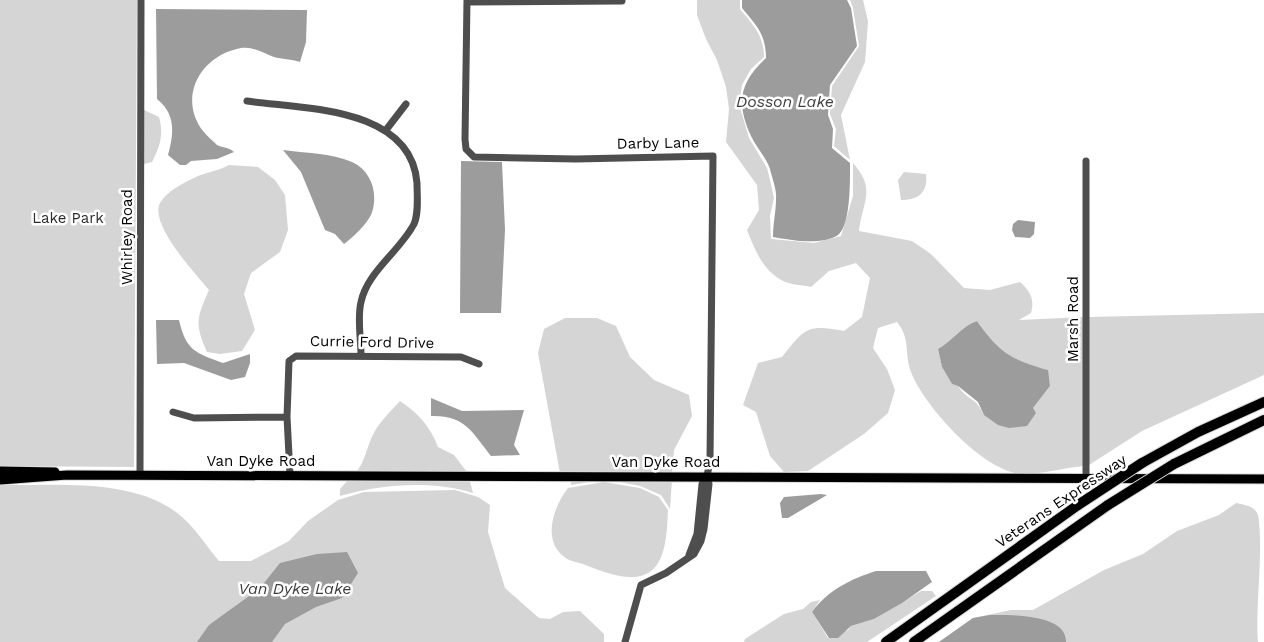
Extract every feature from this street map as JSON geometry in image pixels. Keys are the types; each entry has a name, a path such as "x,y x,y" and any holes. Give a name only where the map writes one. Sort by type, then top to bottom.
{"highway":[{"name":"Veterans Expressway","path":"886,642 1078,505 1142,463 1198,432 1264,402"},
{"name":"Veterans Expressway","path":"914,642 1108,505 1174,464 1264,420"}],"main road":[{"name":"Van Dyke Road","path":"0,471 53,472 67,475"},
{"name":"Van Dyke Road","path":"0,480 67,475 140,474 1264,478"}],"street":[{"name":"Whirley Road","path":"140,474 142,0"},
{"path":"467,1 622,2"},
{"name":"Darby Lane","path":"467,1 465,139 466,149 474,157 713,156 711,419 710,461 707,476"},
{"path":"247,101 363,119 386,130 400,144 412,164 418,196 415,222 400,246 368,284 360,303 361,356"},
{"path":"386,130 406,104"},
{"name":"Marsh Road","path":"1086,161 1086,477"},
{"name":"Currie Ford Drive","path":"290,474 287,417 289,361 296,356 462,357 479,364"},
{"path":"173,412 194,418 287,417"},
{"path":"625,642 641,585 666,573 689,555 697,534 702,484 707,476"}],"green space":[{"name":"Lake Park","path":"0,0 137,0 134,467 0,466"},
{"path":"697,0 740,0 740,9 757,31 762,42 764,57 751,69 742,85 739,104 749,138 767,168 770,180 774,198 770,216 771,239 814,243 841,236 853,196 853,163 860,172 866,189 859,231 912,241 931,254 964,288 990,290 1020,282 1029,292 1032,304 1031,313 1019,320 1084,317 1083,466 1023,474 1008,471 974,450 942,419 918,386 909,365 906,340 897,322 878,328 873,348 887,369 895,390 888,413 864,434 808,471 784,472 770,456 756,412 743,405 758,363 782,357 796,340 808,330 822,328 844,331 862,317 870,278 856,263 829,271 811,287 783,281 765,266 747,230 759,210 757,185 726,142 729,109 726,87 717,60 706,39 697,15","holes":["977,321 992,341 1007,353 1024,362 1047,370 1050,386 1033,408 984,415 975,402 964,394 958,386 952,384 942,367 938,349 967,326"]},
{"path":"850,0 863,0 868,21 865,62 841,115 850,160 834,146 836,129 830,114 832,86 859,46"},
{"path":"144,110 159,117 161,129 159,146 155,156 152,162 144,164"},
{"path":"229,165 258,167 275,180 285,195 288,230 280,252 251,273 244,294 255,330 242,351 220,354 207,352 200,334 200,314 209,290 167,236 158,212 160,203 175,188 198,176"},
{"path":"904,172 926,174 924,190 917,197 901,200 898,180"},
{"path":"1264,313 1264,375 1142,431 1089,465 1089,317"},
{"path":"565,318 597,318 616,326 630,357 654,380 689,395 692,416 674,450 672,473 560,473 538,353 544,329"},
{"path":"400,401 423,421 438,447 454,455 467,472 356,472 363,461 377,428"},
{"path":"350,478 469,478 473,493 441,486 406,485 389,486 340,496 340,489"},
{"path":"571,479 605,479 571,485"},
{"path":"605,479 672,479 670,509 661,495 640,486"},
{"path":"604,482 640,488 659,497 668,510 663,551 656,566 644,575 637,577 620,576 569,560 559,552 554,543 552,524 554,514 568,488"},
{"path":"0,485 95,486 142,495 164,504 182,517 219,561 251,561 289,541 308,521 338,500 364,492 455,490 478,497 490,505 488,532 505,588 539,618 550,619 563,612 580,611 604,634 604,642 0,642"},
{"path":"1236,503 1252,508 1258,515 1260,545 1258,642 939,642 973,618 1011,610 1033,610 1104,570 1143,554 1177,531 1219,515"},
{"path":"921,591 932,591 936,596 867,642 744,642 745,639 784,614 803,609 811,602 820,600 812,612 828,638 848,630 851,626 874,619"}],"water":[{"name":"Dosson Lake","path":"742,0 847,0 851,8 857,46 830,85 828,115 833,129 832,148 850,163 849,201 848,212 842,230 838,235 831,238 806,241 773,237 776,204 775,188 770,169 746,124 742,103 745,85 757,67 766,58 766,50 759,30 742,8"},
{"path":"156,9 307,10 306,42 300,62 274,57 254,49 241,48 227,52 215,59 197,79 192,105 196,118 203,131 217,145 234,152 217,159 191,161 186,165 180,165 168,155 172,124 168,111 157,99"},
{"path":"283,150 344,159 359,166 369,177 374,192 371,215 363,227 344,244 335,234 325,230 301,172"},
{"path":"461,161 502,162 505,230 501,313 460,313"},
{"path":"1018,220 1035,222 1034,234 1030,238 1015,237 1012,230 1013,224"},
{"path":"156,320 179,320 189,345 199,353 223,363 250,354 250,363 245,377 231,380 184,363 157,364"},
{"path":"977,321 992,341 1007,353 1024,362 1048,370 1050,386 1033,408 1036,413 1027,426 1009,428 998,425 984,415 978,402 958,386 952,384 942,367 938,349 967,326"},
{"path":"431,398 462,411 524,410 514,445 520,455 491,456 473,433 460,422 443,416 431,416"},
{"path":"827,495 788,518 782,518 780,503 784,497"},
{"name":"Van Dyke Lake","path":"347,552 358,573 342,598 316,607 285,624 272,642 197,642 209,625 260,588 280,563 317,554"},
{"path":"876,571 926,571 932,582 902,603 874,619 851,626 838,638 829,638 812,612 833,591"},
{"path":"990,615 1022,616 1047,621 1057,626 1064,633 1066,642 939,642 973,618"}]}
